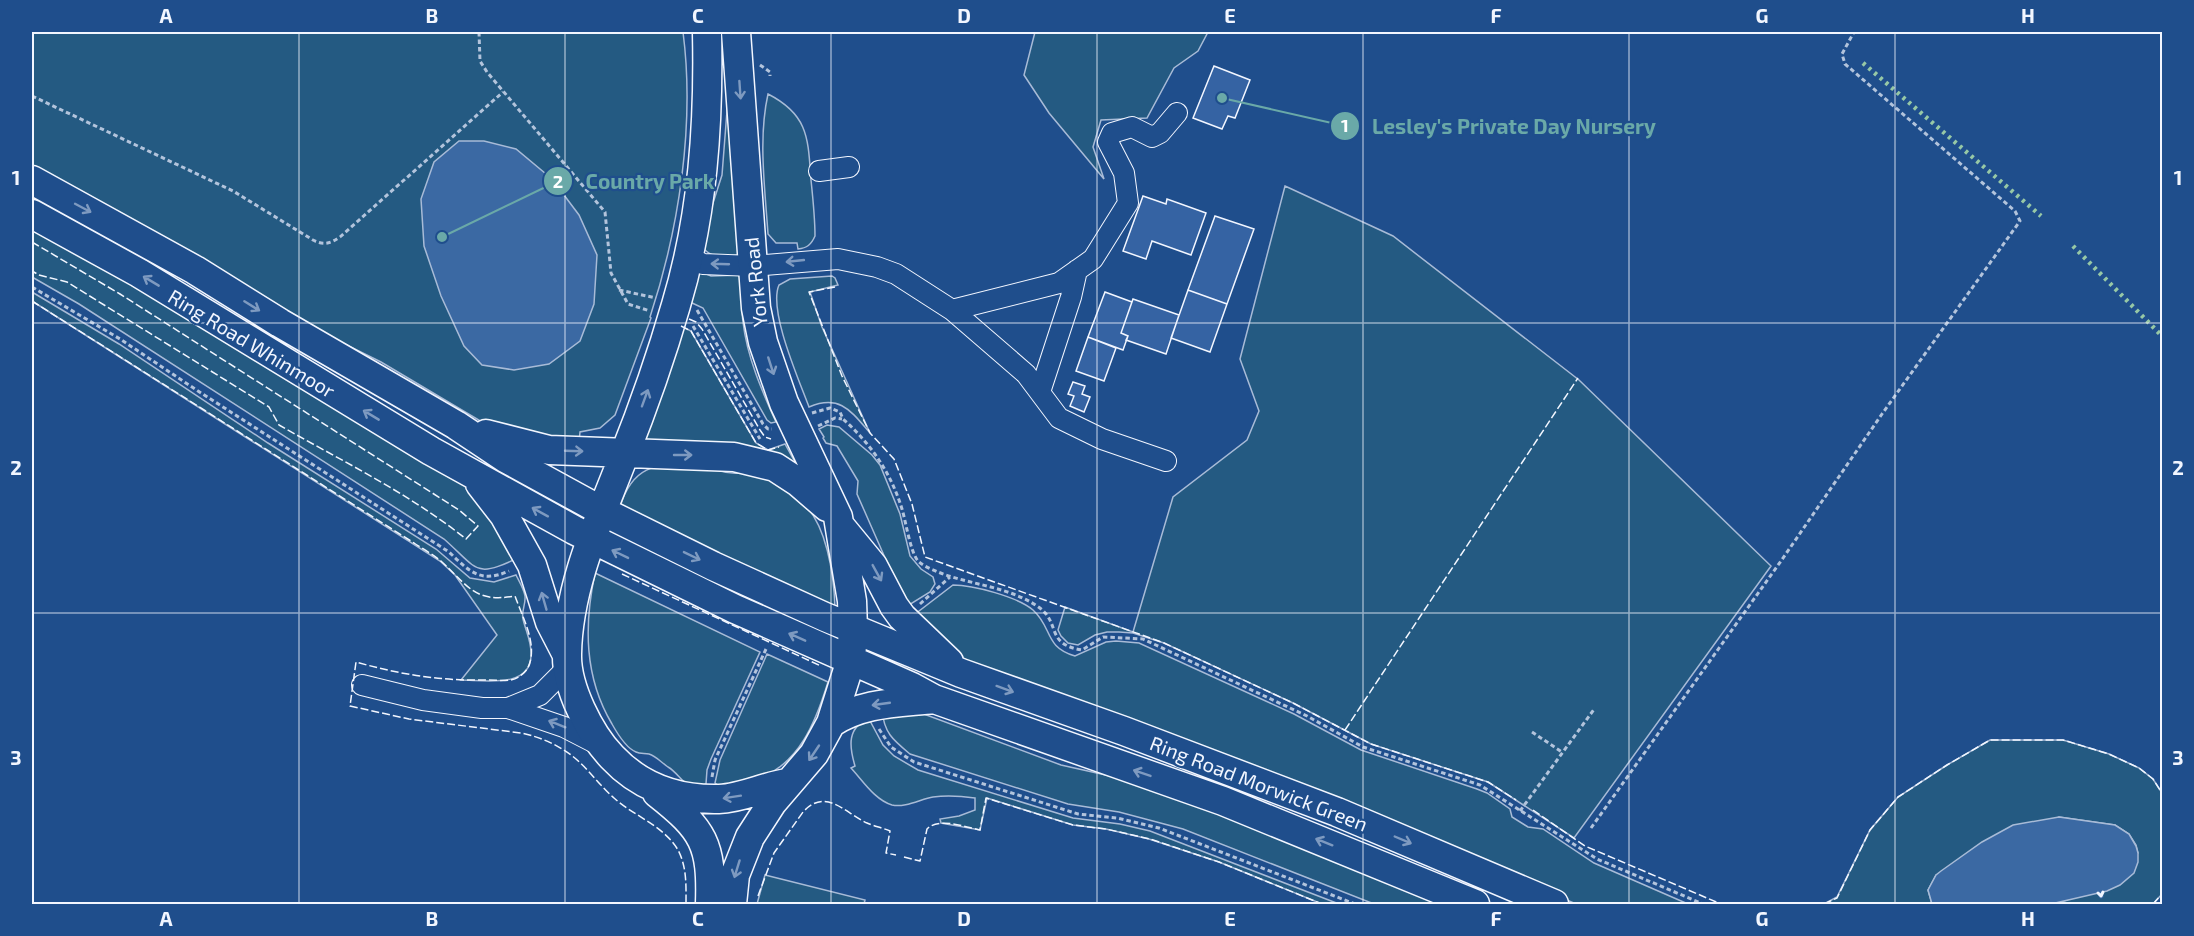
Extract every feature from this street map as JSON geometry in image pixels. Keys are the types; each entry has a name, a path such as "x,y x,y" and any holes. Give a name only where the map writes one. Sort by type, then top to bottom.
{"highway":[{"path":"707,32 706,131 701,196 689,257 675,311 592,540 574,602 568,661 572,684 583,712 603,747 626,771 684,814 702,837 709,855 710,904"},
{"name":"York Road","path":"736,32 756,309 763,342 777,387 839,522"},
{"name":"Ring Road Whinmoor","path":"32,180 195,270 280,323 456,424 507,459 602,511 713,566 852,629"},
{"name":"Ring Road Whinmoor","path":"32,214 139,273 431,451 592,540 735,609 850,660"},
{"name":"Ring Road Whinmoor","path":"456,424 504,440 549,450 722,456 775,467 811,492 839,522"},
{"name":"Ring Road Whinmoor","path":"471,474 504,515 532,565 550,622 568,661"},
{"path":"732,904 735,875 750,837 760,819 814,754 831,723 850,660 852,601 839,522"},
{"name":"Ring Road Morwick Green","path":"839,522 873,566 902,617 961,673"},
{"name":"Ring Road Morwick Green","path":"852,629 961,673 1124,731 1337,812 1554,904"},
{"name":"Ring Road Morwick Green","path":"850,660 934,699 1223,801 1475,904"},
{"name":"Ring Road Morwick Green","path":"831,723 849,713 873,705 934,699"},
{"path":"648,786 675,795 721,799 788,783"}],"street":[{"path":"952,310 1059,283 1092,259 1128,203 1124,173 1108,142 1112,133 1132,127 1152,137 1160,133 1177,113"},
{"path":"819,171 849,167"},
{"path":"689,257 703,264 752,266 838,259 877,267 896,274 952,310 1026,374 1059,418 1102,439 1167,461"},
{"path":"1040,392 1071,297 1077,270"},
{"path":"508,708 540,695 568,661"},
{"path":"362,685 423,700 482,708 508,708 564,727 603,747"}],"path":[{"path":"479,32 480,61 502,92 606,212 610,273 628,304 675,311 694,309 701,314 766,428 770,430 794,428 835,418 843,419"},
{"path":"1591,828 2020,222 2015,211 1845,63 1842,54 1854,32"},
{"path":"32,96 233,191 320,244 326,244 340,237 502,92"},
{"path":"32,286 120,339 237,417 440,546 470,572 488,576"},
{"path":"619,290 675,311 693,325 764,443"},
{"path":"794,428 819,410 830,408 840,412 843,419 886,468 902,507 917,560 924,566 950,577 1010,592 1038,606 1050,618 1058,639 1067,647 1082,650 1102,637 1143,639 1307,716 1364,747 1480,785 1598,859 1704,904"},
{"path":"917,606 950,577"},
{"path":"710,782 716,760 766,649"},
{"path":"1520,811 1595,708"},
{"path":"878,723 879,732 891,747 914,762 1078,813 1117,818 1159,828 1355,904"},
{"path":"1532,732 1562,753"}],"shaded area":[{"path":"32,32 683,32 687,103 682,176 676,212 651,318 615,415 600,428 580,432 579,442 487,425 381,362 294,319 32,171"},
{"path":"1035,32 1208,32 1198,51 1174,68 1147,118 1101,120 1093,147 1104,179 1049,113 1024,75"},
{"path":"768,94 792,111 799,120 807,140 815,236 808,246 801,249 798,249 797,243 776,243 768,234 763,128"},
{"path":"728,98 739,255 720,256 712,255 704,249 705,228 722,175"},
{"path":"459,141 484,141 516,149 552,179 579,215 597,255 594,304 580,341 549,364 514,370 482,365 464,346 441,296 424,246 421,199 434,162"},
{"path":"1285,186 1393,236 1579,380 1771,566 1574,838 1488,782 1371,744 1293,703 1164,643 1133,633 1107,632 1095,635 1078,645 1068,643 1058,630 1065,607 1133,632 1173,497 1247,440 1259,411 1240,359"},
{"path":"32,226 81,252 467,487 522,556 495,568 478,568 472,565 444,539 79,304 32,277"},
{"path":"699,271 711,276 741,275 742,316 748,348 760,386 776,422 771,423 767,420 703,308 690,302"},
{"path":"832,276 838,285 810,292 822,327 870,433 851,412 837,404 829,402 809,407 781,327 777,296 779,285 790,279"},
{"path":"32,292 119,344 268,443 436,549 470,578 494,582 516,575 525,596 523,616 531,646 529,667 523,674 504,680 461,680 497,635 455,575 440,561 32,301"},
{"path":"681,326 691,331 756,443 768,450 785,444 796,464 739,444 644,443"},
{"path":"827,425 839,427 872,455 880,465 900,514 910,556 921,569 933,577 935,584 930,592 909,605 857,494 858,481 837,446 826,443 823,438 819,429"},
{"path":"704,462 728,473 754,470 795,496 809,510 823,535 827,550 835,608 620,507 633,481 642,473 663,465"},
{"path":"595,573 760,652 711,759 706,784 688,785 654,756 632,750 622,740 612,724 596,688 591,669 588,631"},
{"path":"953,585 995,593 1026,605 1039,617 1058,648 1075,656 1106,642 1139,643 1294,714 1361,750 1487,793 1510,809 1512,817 1528,827 1543,829 1594,863 1688,904 1576,904 1386,822 960,661 910,618"},
{"path":"767,654 828,682 818,712 804,740 784,764 756,779 719,786 715,783 720,760"},
{"path":"882,710 913,710 1061,765 1137,782 1449,904 1374,904 1183,829 1119,812 1068,804 910,754 890,735"},
{"path":"869,719 883,745 894,756 918,770 1073,818 1120,824 1150,831 1339,904 1322,904 1219,862 1149,839 1106,829 1073,825 987,798 980,830 941,823 940,819 959,816 975,810 975,798 938,796 897,806 886,803 875,795 851,768 855,766 851,744 853,732 862,722"},
{"path":"1990,740 2063,740 2109,754 2139,768 2153,779 2162,793 2162,894 2153,904 2051,904 2067,900 2138,853 2129,834 2115,825 2059,817 1936,875 1928,890 1932,904 1824,904 1837,897 1870,830 1898,797"},
{"path":"2059,817 2115,825 2129,834 2138,853 2134,873 2120,885 2107,891 2051,904 1932,904 1928,890 1936,875 1982,842 2013,825"},
{"path":"765,875 865,900 864,904 757,904"}],"building":[{"path":"1214,66 1250,80 1235,118 1228,116 1222,129 1193,118"},
{"path":"1143,196 1166,204 1167,199 1206,213 1191,255 1152,241 1146,259 1123,251"},
{"path":"1215,216 1254,229 1227,304 1188,290"},
{"path":"1188,290 1227,304 1210,352 1171,338"},
{"path":"1105,292 1132,302 1121,333 1128,336 1123,350 1088,337"},
{"path":"1133,299 1179,315 1166,354 1126,340 1128,336 1121,333"},
{"path":"1088,337 1116,348 1104,381 1076,371"},
{"path":"1073,382 1085,386 1082,394 1090,397 1084,412 1070,406 1074,396 1068,394"}],"hedge":[{"path":"1863,63 2041,216"},
{"path":"2073,246 2162,336"}],"fence":[{"path":"32,242 120,294 459,510 478,526 466,539 422,507 279,425 269,407 67,282 32,271"},
{"path":"835,287 809,292 842,376 870,433 894,459 912,504 925,557 1164,643 1293,703 1371,744 1488,782 1516,800"},
{"path":"32,301 432,554 474,591 491,597 515,596 531,646 529,665 520,676 508,680 435,678 356,662 350,706 409,719 521,733 560,747 577,760 614,798 665,834 672,842 683,863 686,904"},
{"path":"689,319 696,322 702,329 760,430 765,437 771,439"},
{"path":"681,326 691,331 756,443 768,450 779,447"},
{"path":"1345,730 1578,378"},
{"path":"622,574 821,666"},
{"path":"1824,904 1837,898 1870,830 1898,797 1990,740 2063,740 2109,754 2139,768 2153,779 2162,793"},
{"path":"904,857 920,861 927,829 932,825 945,823 980,830 986,798 1073,825 1106,829 1150,839 1219,862 1322,904"},
{"path":"758,896 774,853 803,812 811,805 820,802 835,804 867,823 890,831 886,853 896,855"},
{"path":"1533,810 1585,846 1721,904"},
{"path":"2153,904 2162,894"}],"wall":[{"path":"2098,893 2101,896 2103,892"}],"place":[{"name":"Lesley's Private Day Nursery","path":"1222,98"},
{"name":"Country Park","path":"442,237"}]}
